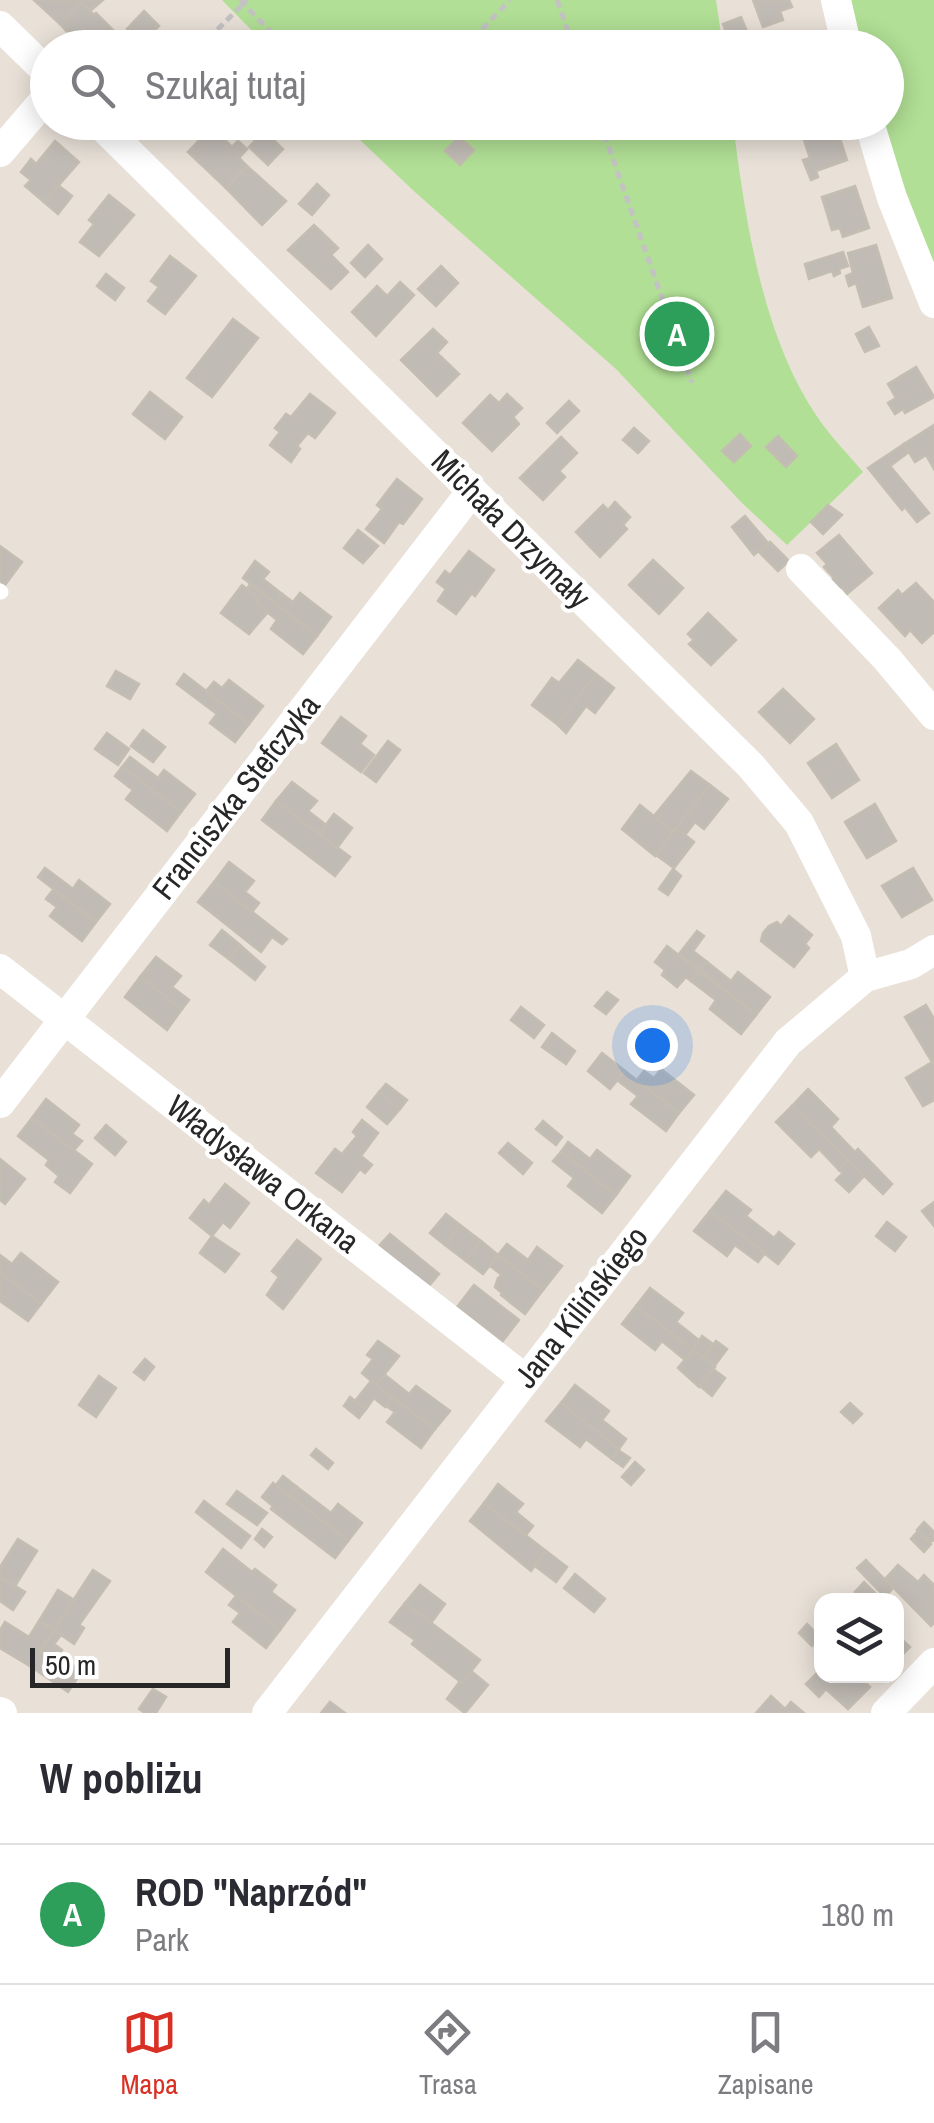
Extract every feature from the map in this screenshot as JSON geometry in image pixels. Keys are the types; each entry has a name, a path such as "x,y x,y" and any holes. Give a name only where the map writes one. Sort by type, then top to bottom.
{"street":[{"path":"836,0 844,30"},
{"path":"0,26 30,55"},
{"path":"0,152 30,117"},
{"name":"Michała Drzymały","path":"116,140 752,766 799,823 856,936 866,976"},
{"path":"874,140 892,198 934,303"},
{"name":"Franciszka Stefczyka","path":"0,1103 472,490"},
{"path":"801,569 888,659 934,715"},
{"name":"Jana Kilińskiego","path":"268,1713 788,1042 866,976 911,964 934,950"},
{"name":"Władysława Orkana","path":"0,969 525,1379"},
{"path":"886,1713 934,1664"}],"path":[{"path":"481,30 510,0"},
{"path":"558,0 568,30"},
{"path":"216,30 243,1 270,30"},
{"path":"606,140 692,383"}],"green space":[{"path":"222,0 716,0 720,30 251,30"},
{"path":"845,0 934,0 934,265 886,140 904,140 904,30 853,30"},
{"path":"360,140 735,140 750,237 783,351 818,418 863,472 787,545 742,503 616,369"}],"building":[{"path":"34,0 79,0 81,2 60,24"},
{"path":"83,0 103,0 90,11"},
{"path":"753,0 789,0 792,7 780,11 783,20 763,27"},
{"path":"81,2 113,30 66,30 60,24"},
{"path":"144,11 159,26 155,30 127,29"},
{"path":"741,17 746,30 725,30 723,24"},
{"path":"200,140 225,140 232,147 238,141 247,149 239,158 247,166 226,188 188,152"},
{"path":"256,140 274,140 283,149 268,165 249,147"},
{"path":"456,140 462,140 474,150 460,165 445,151"},
{"path":"804,140 840,140 847,160 816,171 818,177 811,180 803,160 810,158"},
{"path":"55,141 79,162 44,202 25,186 31,180 21,172 31,159 36,164"},
{"path":"247,166 286,201 262,225 226,188"},
{"path":"317,184 329,195 312,215 299,204"},
{"path":"58,185 72,196 58,214 44,202"},
{"path":"855,186 869,228 843,237 840,228 832,230 822,197"},
{"path":"109,195 134,215 99,256 80,242 94,224 89,220"},
{"path":"314,225 338,248 331,255 348,272 331,289 288,250"},
{"path":"368,245 382,259 365,277 351,263"},
{"path":"876,245 892,298 863,307 856,283 849,286 846,276 853,273 848,253"},
{"path":"843,252 848,266 839,269 840,273 834,276 832,271 809,279 805,264"},
{"path":"170,256 196,276 165,314 148,301 159,287 151,281"},
{"path":"441,266 458,283 436,306 418,289"},
{"path":"106,274 124,288 115,300 97,286"},
{"path":"400,282 414,295 376,336 352,312 377,286 387,296"},
{"path":"233,319 258,338 212,397 187,378"},
{"path":"869,327 879,346 865,352 856,334"},
{"path":"433,329 447,342 437,353 459,374 437,396 401,360"},
{"path":"916,367 934,397 905,413 903,409 895,414 888,403 896,398 888,384"},
{"path":"150,392 182,417 165,439 133,414"},
{"path":"310,394 335,413 315,438 308,433 291,462 270,445 280,432 275,428 286,414 291,417"},
{"path":"507,394 522,408 513,417 519,424 492,451 463,423 490,395 499,403"},
{"path":"569,401 579,411 557,433 547,423"},
{"path":"934,425 934,469 926,455 915,462 904,444"},
{"path":"634,428 649,441 638,453 623,440"},
{"path":"740,434 751,446 734,462 722,451"},
{"path":"778,436 797,456 786,467 766,447"},
{"path":"561,437 577,453 559,471 565,477 543,500 520,478"},
{"path":"904,444 909,452 890,466 929,513 917,522 905,507 902,510 868,468"},
{"path":"397,479 422,499 384,543 366,529 382,509 377,505"},
{"path":"615,502 630,517 623,525 627,529 600,557 576,532 603,505 608,510"},
{"path":"828,505 842,515 823,534 811,522"},
{"path":"745,516 768,543 754,555 732,527"},
{"path":"358,530 378,546 363,563 344,548"},
{"path":"839,535 872,573 847,594 842,587 835,593 827,585 834,578 817,553"},
{"path":"770,542 789,561 778,571 759,552"},
{"path":"0,546 22,562 5,585 0,581"},
{"path":"469,551 494,570 456,614 438,601 446,589 437,582 445,571 450,575"},
{"path":"653,560 683,588 659,614 629,585"},
{"path":"255,561 269,572 263,579 282,594 275,603 243,578"},
{"path":"916,583 934,602 934,632 922,643 910,630 905,636 879,608 898,590 902,595"},
{"path":"250,584 317,636 303,654 271,629 277,620 256,603 259,598 247,589"},
{"path":"242,585 259,598 256,603 268,612 249,634 221,613"},
{"path":"300,593 331,617 317,636 275,603 282,594 293,602"},
{"path":"708,613 736,640 711,665 689,644 694,640 688,634"},
{"path":"578,660 596,674 557,724 532,705 552,678 559,683"},
{"path":"116,671 139,684 130,699 107,686"},
{"path":"184,674 249,724 235,742 210,723 217,714 177,684"},
{"path":"596,674 614,688 595,713 586,706 566,733 557,724"},
{"path":"229,680 263,706 249,724 206,691 214,682 222,688"},
{"path":"783,689 814,719 790,743 759,712"},
{"path":"341,717 366,736 360,744 374,755 361,772 322,743"},
{"path":"143,730 165,747 153,762 131,746"},
{"path":"107,733 129,749 118,765 95,749"},
{"path":"388,741 400,750 376,782 364,773"},
{"path":"836,744 859,780 832,798 808,763"},
{"path":"130,757 158,778 164,770 195,794 181,812 122,767"},
{"path":"122,767 181,812 167,831 126,799 133,790 115,776"},
{"path":"691,771 710,785 674,832 654,816"},
{"path":"292,782 317,801 308,811 326,825 319,834 276,801"},
{"path":"710,785 728,799 704,829 695,822 685,835 676,828"},
{"path":"276,801 350,857 335,876 262,820"},
{"path":"875,804 896,841 867,858 845,822"},
{"path":"640,805 674,832 655,856 622,829"},
{"path":"334,814 352,828 337,848 319,834"},
{"path":"676,828 694,842 674,868 656,855"},
{"path":"229,862 254,881 245,892 259,903 252,912 214,882"},
{"path":"45,868 73,889 79,880 110,904 96,922 38,877"},
{"path":"913,868 932,900 902,917 882,886"},
{"path":"673,869 681,876 668,895 659,889"},
{"path":"214,882 287,939 282,944 272,937 261,952 198,902"},
{"path":"53,890 96,922 82,941 50,916 57,907 46,899"},
{"path":"789,916 812,935 805,944 809,948 794,967 761,941 769,926 777,922 781,926"},
{"path":"222,930 240,945 229,959 210,945"},
{"path":"697,931 704,936 693,951 707,962 700,970 679,954"},
{"path":"240,945 265,967 255,980 229,959"},
{"path":"667,946 699,971 691,981 686,977 677,987 662,975 665,970 655,962"},
{"path":"156,957 181,976 172,987 189,1000 182,1009 140,977"},
{"path":"707,962 731,981 738,972 770,997 756,1015 700,970"},
{"path":"699,971 756,1015 741,1034 710,1009 716,1000 691,981"},
{"path":"140,977 182,1009 167,1030 125,997"},
{"path":"607,992 618,1000 606,1014 595,1006"},
{"path":"926,1005 934,1019 934,1100 923,1106 906,1078 932,1062 905,1017"},
{"path":"521,1007 544,1025 534,1038 511,1020"},
{"path":"649,1029 665,1042 656,1054 639,1041"},
{"path":"552,1033 575,1051 566,1064 542,1047"},
{"path":"602,1053 625,1071 610,1089 588,1071"},
{"path":"661,1069 694,1095 679,1113 637,1080 644,1071 654,1078"},
{"path":"625,1071 679,1113 666,1131 631,1104 638,1096 617,1080"},
{"path":"386,1084 407,1100 400,1109 379,1092"},
{"path":"808,1089 838,1119 831,1127 892,1184 883,1194 792,1106"},
{"path":"379,1092 400,1109 387,1124 367,1107"},
{"path":"46,1099 79,1125 72,1134 82,1141 74,1150 32,1118"},
{"path":"792,1106 848,1160 839,1170 819,1149 811,1157 776,1122"},
{"path":"32,1118 92,1164 70,1193 55,1182 59,1176 46,1165 49,1160 18,1136"},
{"path":"362,1120 378,1133 361,1156 372,1165 365,1173 360,1169 342,1192 316,1173 335,1149 342,1154 357,1136 353,1132"},
{"path":"543,1121 562,1137 556,1145 536,1129"},
{"path":"106,1125 126,1142 115,1155 95,1138"},
{"path":"568,1142 590,1159 597,1150 630,1176 616,1195 561,1152"},
{"path":"508,1143 532,1163 523,1174 499,1153"},
{"path":"561,1152 616,1195 602,1213 568,1186 574,1178 553,1161"},
{"path":"0,1159 25,1179 5,1204 0,1200"},
{"path":"848,1160 864,1176 849,1192 836,1180"},
{"path":"225,1184 249,1203 230,1228 223,1222 212,1236 190,1218 204,1200 209,1205"},
{"path":"726,1191 751,1210 746,1216 774,1238 779,1232 794,1244 778,1264 710,1211"},
{"path":"934,1202 934,1226 922,1211"},
{"path":"710,1211 765,1253 758,1262 735,1245 727,1256 694,1231"},
{"path":"446,1214 460,1225 445,1245 430,1233"},
{"path":"887,1222 906,1237 895,1251 876,1236"},
{"path":"460,1225 481,1241 466,1261 445,1245"},
{"path":"390,1234 439,1274 428,1287 379,1246"},
{"path":"212,1236 239,1254 225,1272 200,1253"},
{"path":"297,1240 321,1259 283,1309 267,1295 279,1277 272,1271"},
{"path":"481,1241 498,1255 483,1274 466,1261"},
{"path":"507,1244 528,1260 537,1247 562,1266 543,1290 498,1255"},
{"path":"21,1253 58,1282 41,1304 0,1272 0,1255 12,1264"},
{"path":"498,1255 543,1290 525,1314 495,1287 502,1275 490,1266"},
{"path":"0,1272 41,1304 28,1321 0,1301"},
{"path":"474,1285 519,1320 502,1342 457,1307"},
{"path":"650,1288 683,1313 676,1322 700,1341 693,1350 636,1306"},
{"path":"636,1306 693,1350 685,1360 662,1341 655,1350 622,1324"},
{"path":"702,1336 713,1344 703,1357 693,1350"},
{"path":"378,1341 399,1356 376,1385 362,1373 373,1359 367,1355"},
{"path":"716,1341 727,1349 715,1365 704,1357"},
{"path":"693,1350 715,1367 699,1387 678,1368"},
{"path":"145,1359 154,1367 144,1380 134,1372"},
{"path":"713,1369 725,1378 712,1396 700,1386"},
{"path":"385,1375 409,1394 416,1386 450,1411 435,1429 376,1385"},
{"path":"99,1376 116,1388 96,1417 79,1405"},
{"path":"371,1381 392,1397 385,1407 374,1398 366,1409 355,1401"},
{"path":"575,1385 609,1411 602,1420 626,1439 619,1449 561,1403"},
{"path":"350,1397 366,1409 359,1418 344,1406"},
{"path":"392,1397 435,1429 421,1448 387,1422 395,1412 386,1406"},
{"path":"561,1403 619,1449 612,1459 586,1439 580,1447 546,1421"},
{"path":"850,1403 862,1414 853,1423 841,1412"},
{"path":"316,1449 333,1463 328,1469 311,1455"},
{"path":"618,1450 630,1458 623,1467 612,1459"},
{"path":"635,1462 644,1470 631,1485 622,1477"},
{"path":"283,1476 297,1487 290,1496 276,1485"},
{"path":"273,1483 348,1541 335,1558 271,1509 273,1506 262,1497"},
{"path":"498,1484 523,1504 516,1512 533,1526 526,1535 484,1503"},
{"path":"297,1487 331,1513 338,1504 362,1523 348,1541 290,1496"},
{"path":"237,1491 267,1513 257,1525 227,1504"},
{"path":"204,1501 250,1536 241,1548 196,1512"},
{"path":"484,1503 546,1551 531,1571 470,1521"},
{"path":"924,1522 934,1532 930,1542 917,1530"},
{"path":"262,1529 272,1537 264,1547 255,1539"},
{"path":"918,1531 931,1544 924,1552 911,1539"},
{"path":"18,1539 37,1551 15,1586 0,1577 0,1567"},
{"path":"223,1549 276,1585 271,1592 295,1610 280,1630 206,1572"},
{"path":"546,1551 567,1567 556,1582 535,1566"},
{"path":"866,1560 893,1588 881,1593 857,1568"},
{"path":"898,1565 918,1582 924,1575 934,1585 934,1623 931,1626 904,1598 904,1593 899,1593 885,1579"},
{"path":"93,1570 110,1581 79,1625 84,1628 74,1644 54,1630"},
{"path":"575,1574 605,1599 594,1612 564,1588"},
{"path":"0,1577 25,1592 13,1610 0,1601"},
{"path":"864,1582 875,1593 856,1593"},
{"path":"420,1585 445,1604 431,1623 405,1603"},
{"path":"58,1590 74,1600 54,1630 39,1621"},
{"path":"236,1596 280,1630 266,1648 233,1622 240,1613 229,1605"},
{"path":"405,1603 480,1660 462,1683 390,1622"},
{"path":"39,1621 54,1630 30,1666 0,1648 0,1630 5,1622 29,1637"},
{"path":"807,1624 814,1631 814,1644 812,1646 799,1633"},
{"path":"54,1631 61,1635 54,1644 62,1650 58,1656 82,1671 68,1692 30,1666"},
{"path":"471,1671 488,1685 465,1713 447,1699"},
{"path":"814,1676 814,1683 866,1683 870,1687 848,1709 826,1689 819,1697 806,1684"},
{"path":"153,1689 166,1697 156,1713 145,1713 139,1709"},
{"path":"771,1696 785,1709 791,1702 804,1713 756,1713"},
{"path":"330,1702 345,1713 321,1713"}],"place":[{"name":"ROD \"Naprzód\"","path":"677,334"}]}
